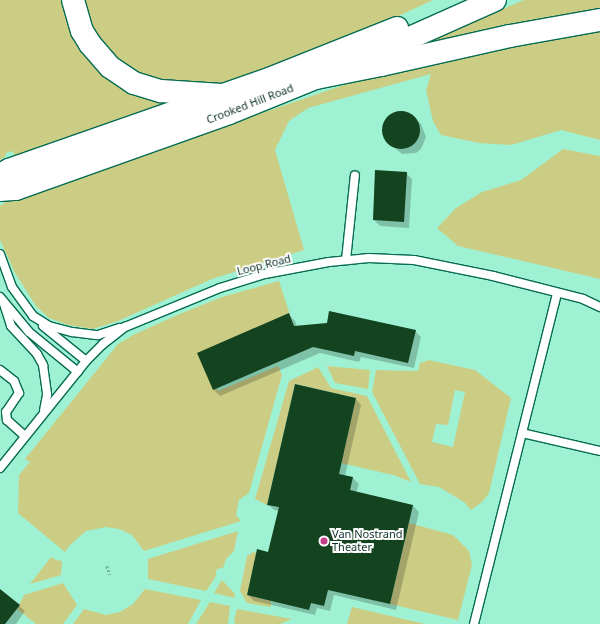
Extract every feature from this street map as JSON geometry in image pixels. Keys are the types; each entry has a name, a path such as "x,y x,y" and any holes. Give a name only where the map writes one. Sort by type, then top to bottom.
{"main road":[{"path":"73,0 82,31 90,44 110,67 134,83 161,91 222,95"},
{"name":"Crooked Hill Road","path":"0,175 9,170 277,76 465,0"},
{"name":"Crooked Hill Road","path":"0,190 16,189 182,130 316,78 495,0"},
{"path":"316,78 510,36 600,20"}],"lane":[{"path":"346,260 355,174"},
{"path":"0,254 12,287 33,316 86,361"},
{"name":"Loop Road","path":"0,468 86,361 124,327 220,288 265,274 346,260 369,258 414,260 493,276 583,299 600,307"},
{"path":"474,624 557,293"},
{"path":"2,300 29,332 78,372"},
{"path":"2,300 11,326 37,354 43,366 47,395 43,413"},
{"path":"33,316 49,326 72,332 98,335 124,327"},
{"path":"0,370 14,381 19,393 6,412 7,420"},
{"path":"0,415 25,436"},
{"path":"522,433 600,452"}],"path":[{"path":"107,566 110,575"}],"green space":[{"path":"0,0 64,0 67,22 90,61 119,84 177,102 22,155 21,153 15,156 12,151 6,153 5,157 0,160"},
{"path":"79,0 433,0 353,37 247,78 208,85 160,83 120,67 91,35"},
{"path":"524,0 600,0 600,13 416,50 420,44"},
{"path":"600,28 600,140 561,130 511,145 479,143 441,135 433,121 426,90 431,74 308,108 289,121 275,150 304,250 212,279 118,321 93,329 68,325 49,318 36,306 15,273 0,240 0,206 8,200 344,85 436,60"},
{"path":"563,149 600,156 600,279 458,246 437,228 456,208 482,192 521,180"},
{"path":"279,281 290,315 201,354 218,391 278,366 282,375 249,493 239,500 236,515 241,521 144,551 132,535 119,529 106,527 86,531 70,545 65,552 18,513 19,475 30,462 25,459 118,344 135,334 222,297"},
{"path":"429,360 475,370 511,398 489,493 482,502 471,510 464,502 439,487 420,484 372,392 376,370 418,371 420,363","holes":["455,390 465,392 453,447 432,442 436,424 448,425"]},
{"path":"327,366 370,370 368,389 335,383"},
{"path":"318,367 331,388 367,396 411,482 393,475 341,463 356,398 295,384 267,505 255,499 289,381"},
{"path":"409,523 453,535 469,551 472,565 458,620 390,604"},
{"path":"238,531 234,551 226,559 223,568 217,569 215,578 206,591 148,579 148,559"},
{"path":"255,551 256,555 247,595 271,601 271,607 247,603 240,591 247,556"},
{"path":"51,557 62,561 61,575 30,584"},
{"path":"222,580 235,594 234,598 214,593"},
{"path":"63,583 77,605 63,624 36,624 17,609 24,595"},
{"path":"145,589 201,600 188,624 73,624 84,609 106,615 120,612 133,604"},
{"path":"210,602 230,606 228,624 196,624"},
{"path":"352,607 425,624 347,624"},
{"path":"237,609 292,619 280,624 235,624 234,620"}],"building":[{"path":"397,111 405,111 415,116 419,123 419,137 415,144 405,149 397,149 387,144 385,141 382,134 382,126 387,116 390,114"},
{"path":"375,170 407,172 404,222 373,220"},
{"path":"329,311 416,330 408,363 355,351 354,356 313,347 213,390 197,353 289,313 294,326 327,323"},
{"path":"295,384 356,398 339,474 353,477 350,490 413,505 390,604 328,590 324,606 311,603 309,610 247,595 257,549 268,552 279,507 267,505"},
{"path":"0,589 20,605 5,624 0,624"}],"place":[{"name":"Van Nostrand Theater","path":"324,541"}]}
